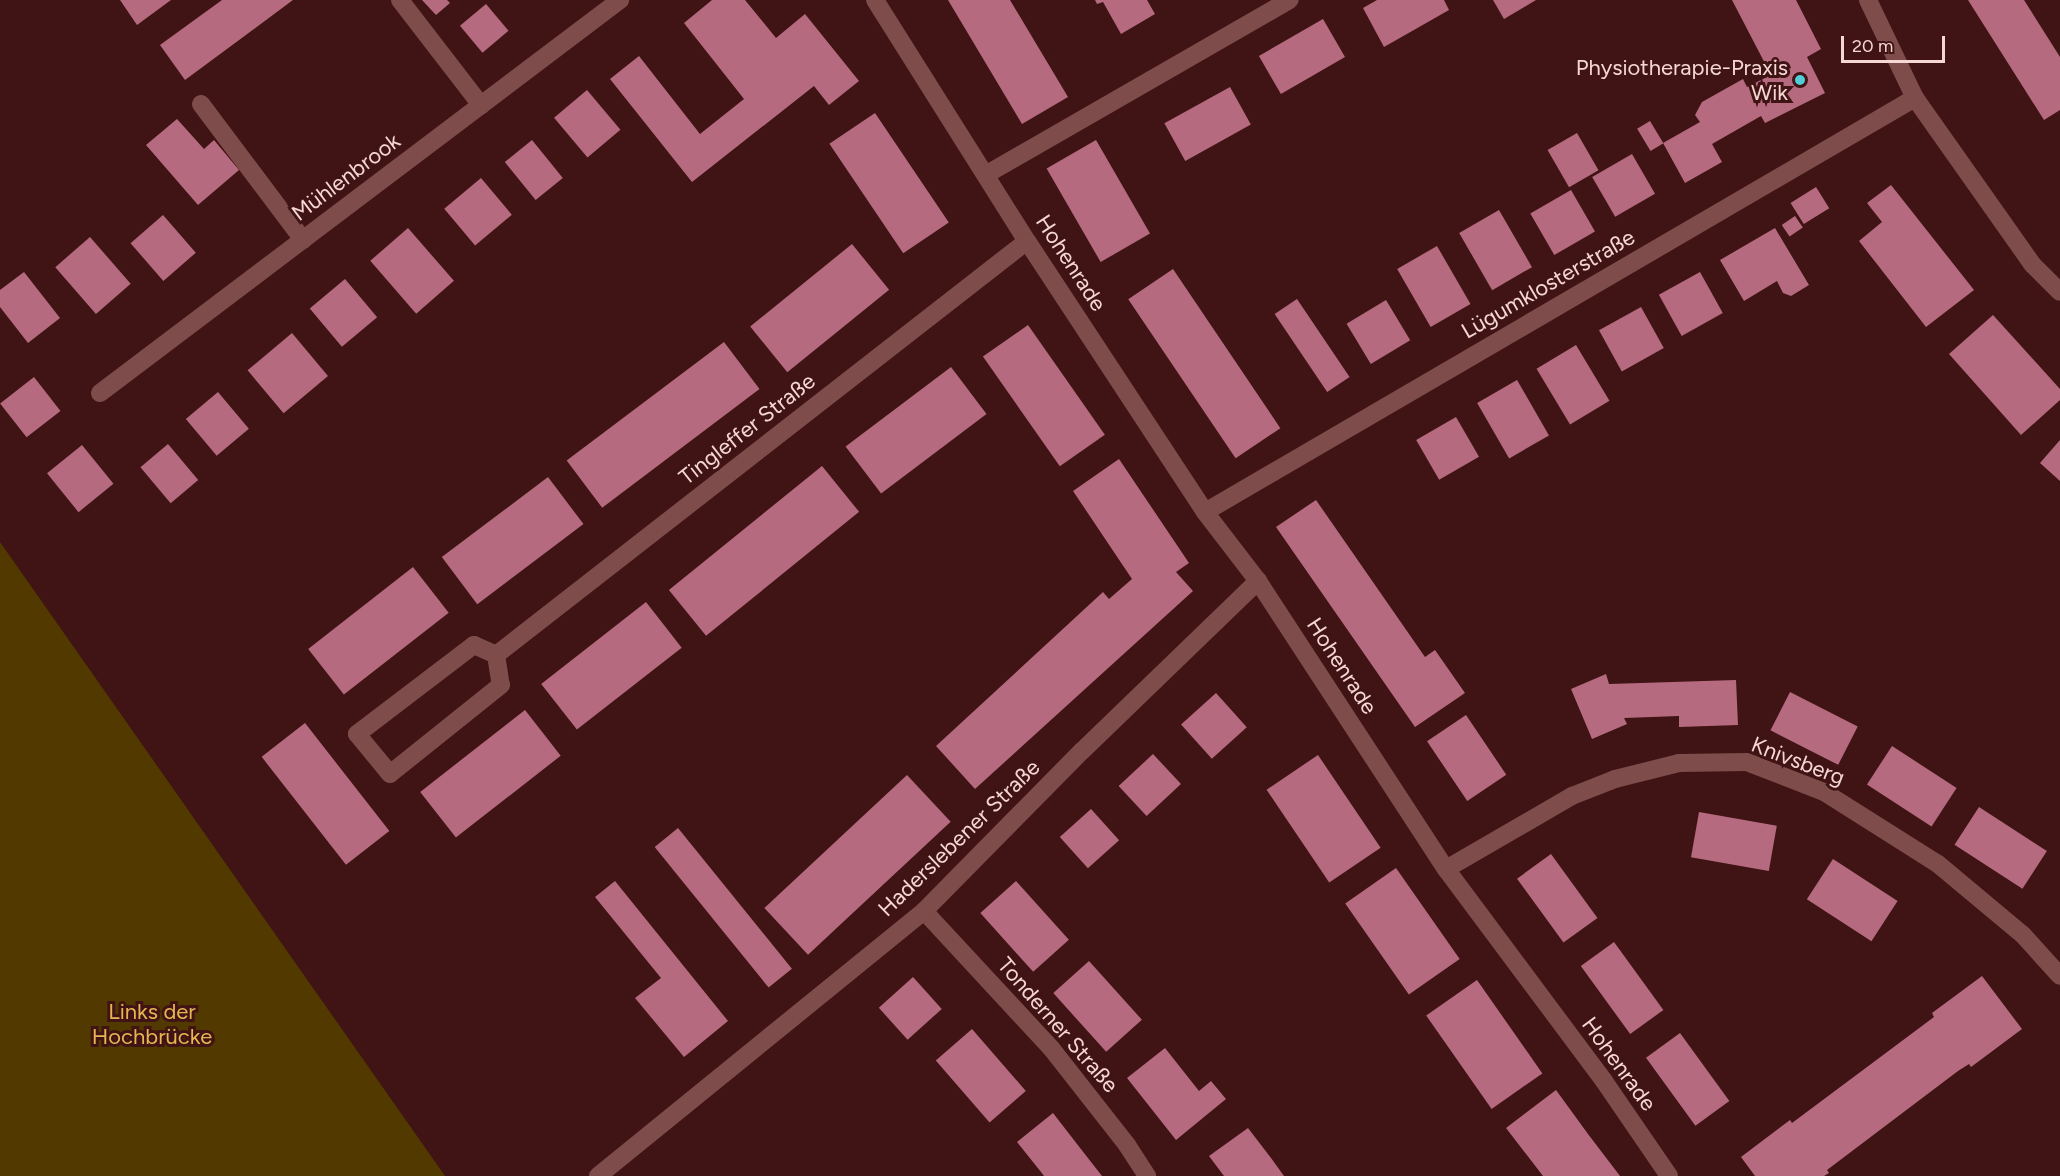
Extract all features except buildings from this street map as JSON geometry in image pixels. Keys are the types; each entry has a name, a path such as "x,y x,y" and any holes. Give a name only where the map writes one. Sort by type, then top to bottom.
{"street":[{"path":"400,0 482,105"},
{"name":"Mühlenbrook","path":"100,393 620,0"},
{"name":"Hohenrade","path":"875,0 987,174 1027,241 1205,512 1257,581 1446,869 1597,1072 1669,1176"},
{"path":"987,174 1290,0"},
{"path":"1868,0 1915,98 2033,265 2060,292"},
{"name":"Lügumklosterstraße","path":"1205,512 1915,98"},
{"path":"201,104 303,240"},
{"name":"Tingleffer Straße","path":"496,655 1027,241"},
{"name":"Haderslebener Straße","path":"598,1176 924,911 1082,751 1257,581"},
{"path":"474,645 496,655 501,685 390,774 357,734 474,645"},
{"name":"Knivsberg","path":"1446,869 1572,796 1615,779 1679,763 1747,762 1824,792 1938,864 2023,934 2060,976"},
{"name":"Tonderner Straße","path":"924,911 1051,1048 1127,1145 1148,1176"}],"green space":[{"name":"Links der Hochbrücke","path":"0,542 445,1176 0,1176"}],"place":[{"name":"Physiotherapie-Praxis Wik","path":"1800,80"}]}
